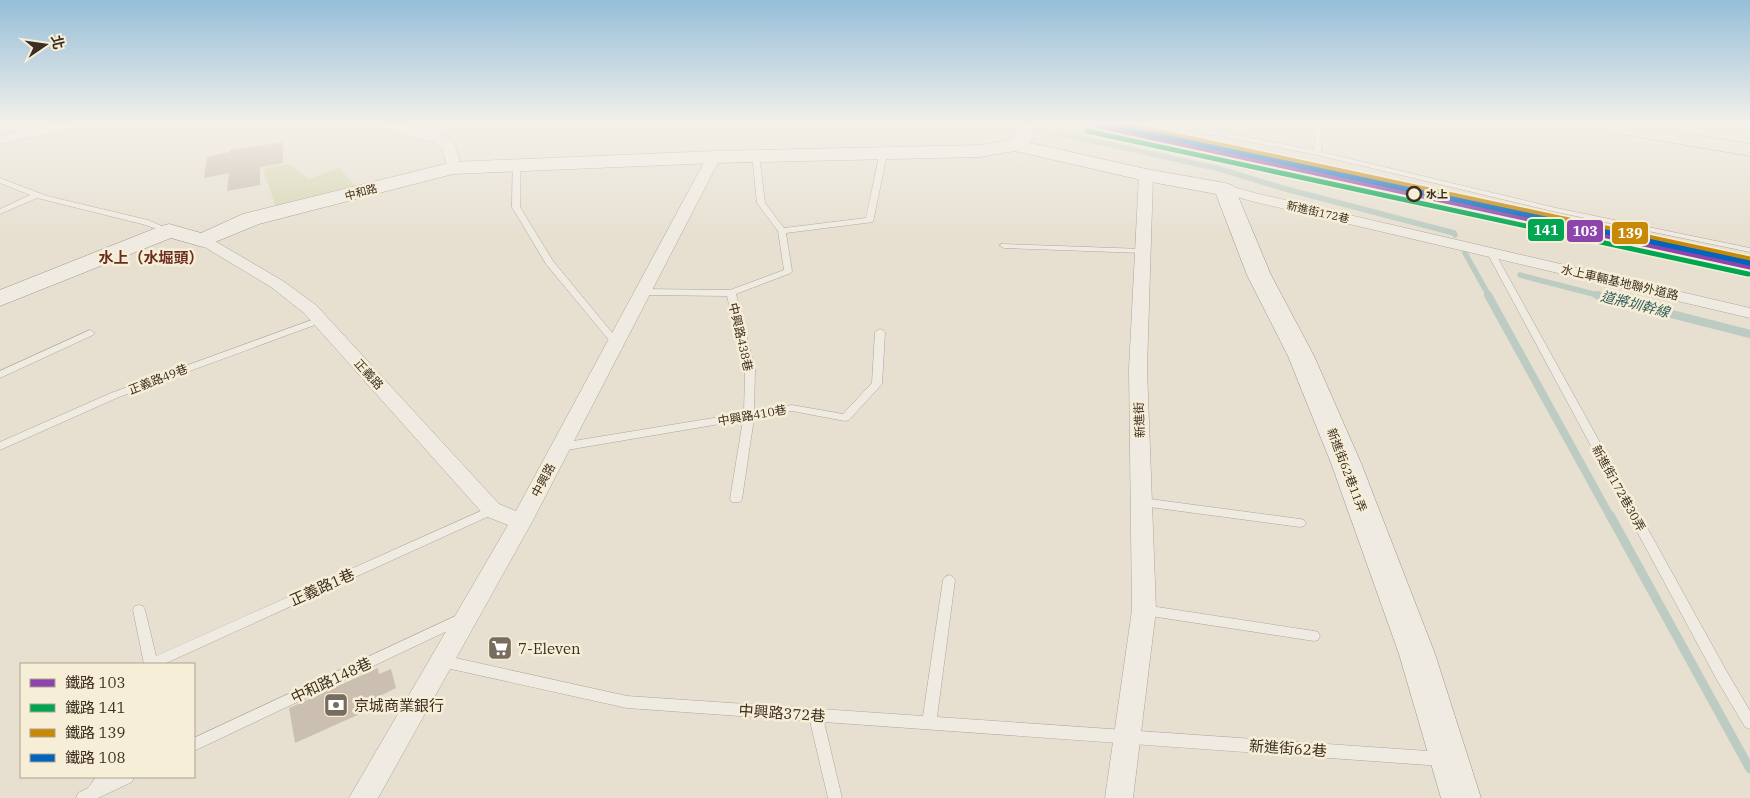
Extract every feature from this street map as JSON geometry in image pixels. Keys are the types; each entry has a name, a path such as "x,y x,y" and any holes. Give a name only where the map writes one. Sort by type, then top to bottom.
{"street":[{"path":"452,161 453,168"},
{"name":"中和路","path":"203,240 251,219 453,168 621,161"},
{"name":"中興路","path":"363,798 521,522 712,161"},
{"path":"1086,161 1146,175"},
{"name":"新進街172巷","path":"1146,175 1225,189 1256,198 1490,251"},
{"name":"新進街","path":"1118,798 1144,610 1138,369 1146,175"},
{"name":"新進街62巷11弄","path":"1225,189 1259,275 1301,356 1346,463 1417,654 1461,798"},
{"path":"0,299 169,231 203,240"},
{"name":"正義路","path":"203,240 277,284 310,309 492,510 521,522"},
{"name":"水上車輛基地聯外道路","path":"1490,251 1750,313"}],"lane":[{"path":"730,292 788,271 782,231 761,203 756,161"},
{"path":"782,231 870,220 882,161"},
{"path":"1352,161 1556,210 1750,250"},
{"path":"516,166 516,207 548,262 616,343"},
{"path":"0,180 37,195 145,222 169,231"},
{"path":"0,212 37,195"},
{"path":"1004,246 1143,251"},
{"name":"新進街172巷30弄","path":"1490,251 1717,668 1750,723"},
{"name":"中興路438巷","path":"643,292 730,292 750,370 749,415 736,499"},
{"name":"正義路49巷","path":"0,446 115,395 320,320"},
{"name":"中興路410巷","path":"561,447 792,408 845,418 877,384 880,332"},
{"path":"0,375 90,333"},
{"path":"1142,502 1300,523"},
{"name":"正義路1巷","path":"153,663 492,510"},
{"path":"929,723 949,580"},
{"path":"139,610 151,663"},
{"path":"1144,610 1314,636"},
{"name":"中和路148巷","path":"195,745 468,615"},
{"name":"中興路372巷","path":"442,661 627,702 1127,736"},
{"path":"815,715 836,798"},
{"name":"新進街62巷","path":"1127,736 1450,760"},
{"path":"88,795 103,778"},
{"path":"88,795 125,778"}],"green space":[{"path":"288,164 309,179 339,168 360,191 277,210 263,169"}],"building":[{"path":"206,161 283,161 283,163 260,167 260,185 227,191 229,173 204,178"},
{"name":"京城商業銀行","path":"378,668 379,674 391,669 396,688 380,696 382,704 295,743 289,708"}],"waterway":[{"path":"1185,161 1220,169 1286,189 1454,233 1455,235"},
{"path":"1465,253 1489,296"},
{"name":"道將圳幹線","path":"1520,275 1601,296"},
{"path":"1488,295 1610,516"},
{"name":"道將圳幹線","path":"1597,295 1750,334"},
{"path":"1610,515 1750,769"}],"rail line":[{"name":"141","path":"1227,161 1748,274"},
{"name":"103","path":"1261,161 1750,267"},
{"name":"108","path":"1278,161 1750,263"},
{"name":"139","path":"1296,161 1750,259"}],"place":[{"name":"水上","path":"1414,194"},
{"name":"7-Eleven","path":"500,648"},
{"name":"京城商業銀行","path":"336,705"}],"district":[{"name":"水上（水堀頭）","path":"151,257"}]}
